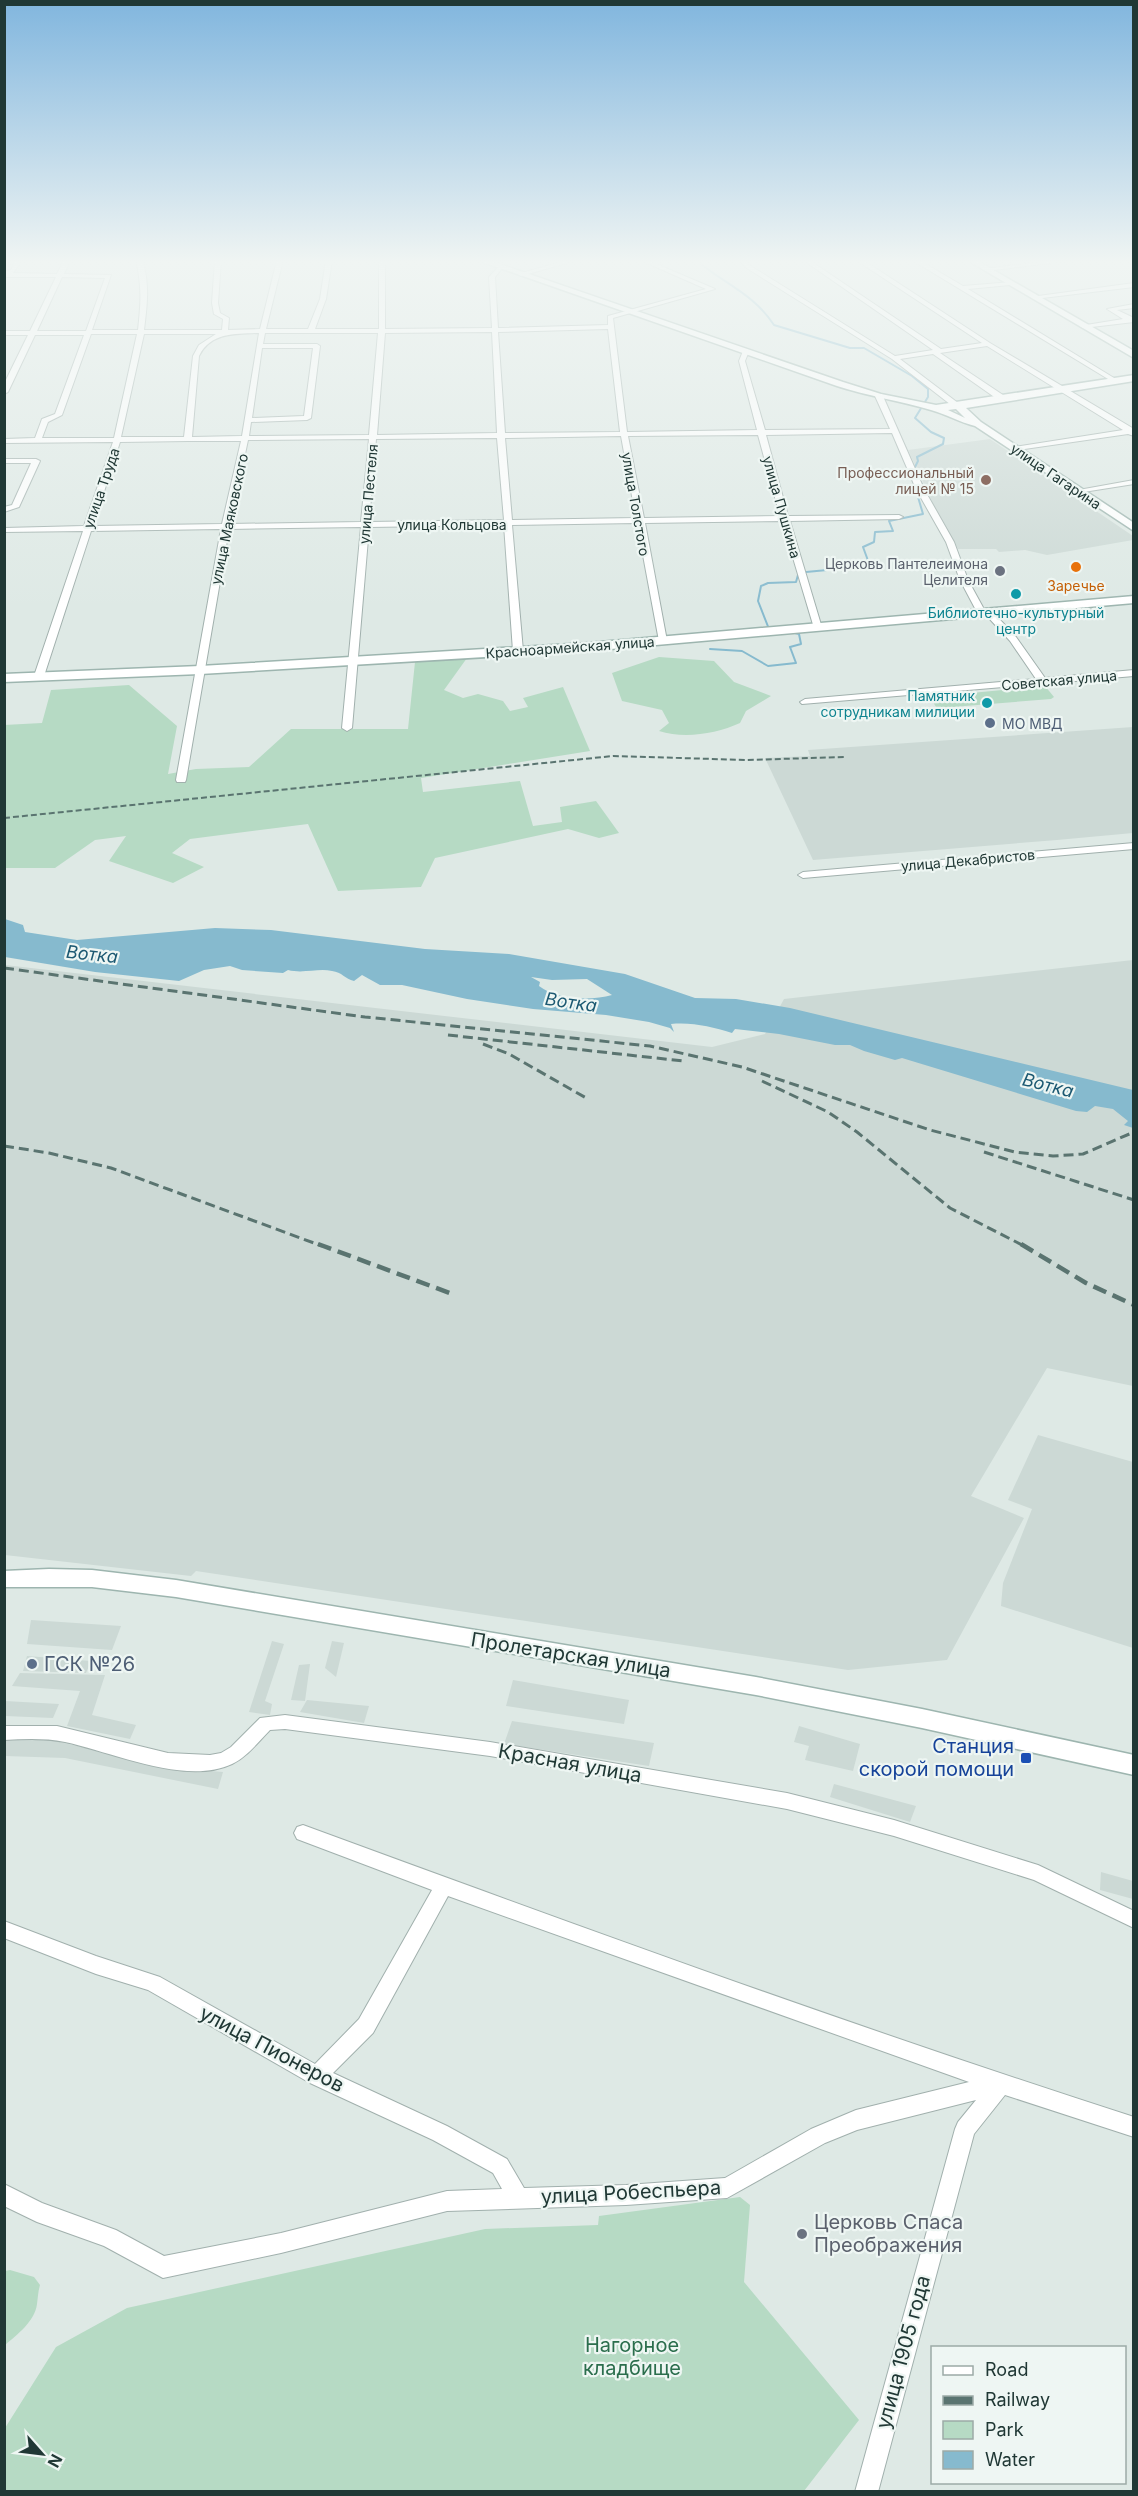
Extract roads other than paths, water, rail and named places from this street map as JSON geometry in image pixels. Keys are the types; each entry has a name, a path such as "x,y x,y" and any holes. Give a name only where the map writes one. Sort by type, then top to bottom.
{"main road":[{"path":"821,376 879,396 936,408 959,419 978,424"},
{"path":"936,408 1134,378"},
{"path":"958,406 978,424"},
{"name":"улица Гагарина","path":"978,424 1134,528"},
{"name":"Красноармейская улица","path":"4,678 200,670 663,641 1134,599"},
{"name":"Пролетарская улица","path":"4,1579 37,1576 93,1577 144,1582 324,1615 578,1654 879,1709 1134,1764"}],"street":[{"path":"4,392 12,376"},
{"path":"38,440 45,421 58,414 72,376"},
{"name":"улица Труда","path":"39,676 117,440 131,376"},
{"path":"188,439 194,376"},
{"name":"улица Маяковского","path":"181,780 225,528 245,439 254,376"},
{"path":"248,420 307,418 313,376"},
{"name":"улица Пестеля","path":"347,728 378,376"},
{"path":"498,376 518,651"},
{"name":"улица Толстого","path":"616,376 639,521 663,641"},
{"name":"улица Пушкина","path":"746,376 784,519 818,628"},
{"path":"919,376 958,406"},
{"path":"971,376 1003,399"},
{"path":"1040,376 1132,432"},
{"path":"1108,376 1115,381"},
{"path":"879,396 920,489 950,542 964,580 985,613 1013,639 1043,681"},
{"path":"4,441 893,431"},
{"path":"1014,448 1132,432"},
{"path":"4,461 36,461 15,507 4,510"},
{"path":"1077,490 1134,482"},
{"name":"улица Кольцова","path":"4,530 899,517"},
{"name":"Советская улица","path":"805,702 1134,674"},
{"name":"улица Декабристов","path":"803,875 1134,846"},
{"name":"Красная улица","path":"4,1733 35,1731 65,1735 139,1754 202,1764 223,1760 242,1749 266,1723 285,1722 490,1749 787,1801 894,1828 1038,1873 1134,1920"},
{"path":"303,1833 444,1886 1001,2084 1134,2127"},
{"path":"316,2076 366,2026 444,1886"},
{"name":"улица Пионеров","path":"4,1929 96,1965 153,1983 316,2076 440,2133 500,2166 518,2198"},
{"name":"улица Робеспьера","path":"4,2194 37,2212 109,2237 163,2267 281,2243 447,2201 626,2195 727,2188 818,2136 856,2120 1001,2084"},
{"name":"улица 1905 года","path":"866,2492 965,2129 1001,2084"}],"water":[{"name":"Вотка","path":"5,919 23,925 25,932 77,940 215,928 271,930 425,949 509,954 625,974 695,998 736,999 790,1008 1133,1090 1133,1128 1124,1125 1128,1121 1113,1109 1095,1106 1087,1112 1076,1111 902,1058 895,1060 850,1045 835,1045 779,1034 735,1029 732,1033 702,1026 671,1024 674,1032 670,1028 649,1022 606,1015 533,1009 467,999 402,985 380,985 362,975 354,981 327,970 288,970 283,973 242,970 230,966 204,970 179,981 95,972 5,957","holes":["531,977 552,980 587,979 612,995 594,998 564,997 546,991 539,986 540,982"]}],"waterway":[{"path":"913,376 928,389 928,397 915,418 931,432 944,438 943,444 917,457 918,461 914,469"},
{"path":"769,629 758,601 761,586 768,583 796,582 798,575 806,572 870,566 863,547 874,542 875,532 893,531 889,521 923,514 918,497 925,490 920,481"},
{"path":"710,649 742,651 768,666 796,663 790,647 801,644 799,634 791,632"}],"railway":[{"path":"4,818 613,756 747,760 844,757"},
{"path":"4,968 365,1017 650,1046 742,1067 930,1130 1015,1152 1053,1156 1083,1154 1134,1132"},
{"path":"448,1035 683,1061"},
{"path":"483,1044 509,1054 588,1099"},
{"path":"762,1081 828,1112 857,1132 950,1208 1024,1246"},
{"path":"4,1146 49,1153 111,1168 322,1246"},
{"path":"984,1152 1134,1200"},
{"path":"318,1244 455,1295"},
{"path":"1021,1244 1086,1283 1134,1305"}],"place":[{"name":"Профессиональный лицей № 15","path":"986,480"},
{"name":"Заречье","path":"1076,567"},
{"name":"Церковь Пантелеимона Целителя","path":"1000,571"},
{"name":"Библиотечно-культурный центр","path":"1016,594"},
{"name":"Памятник сотрудникам милиции","path":"987,703"},
{"name":"МО МВД","path":"990,723"},
{"name":"ГСК №26","path":"32,1664"},
{"name":"Станция скорой помощи","path":"1026,1758"},
{"name":"Церковь Спаса Преображения","path":"802,2234"}],"park label":[{"name":"Нагорное кладбище","path":"632,2356"}]}
